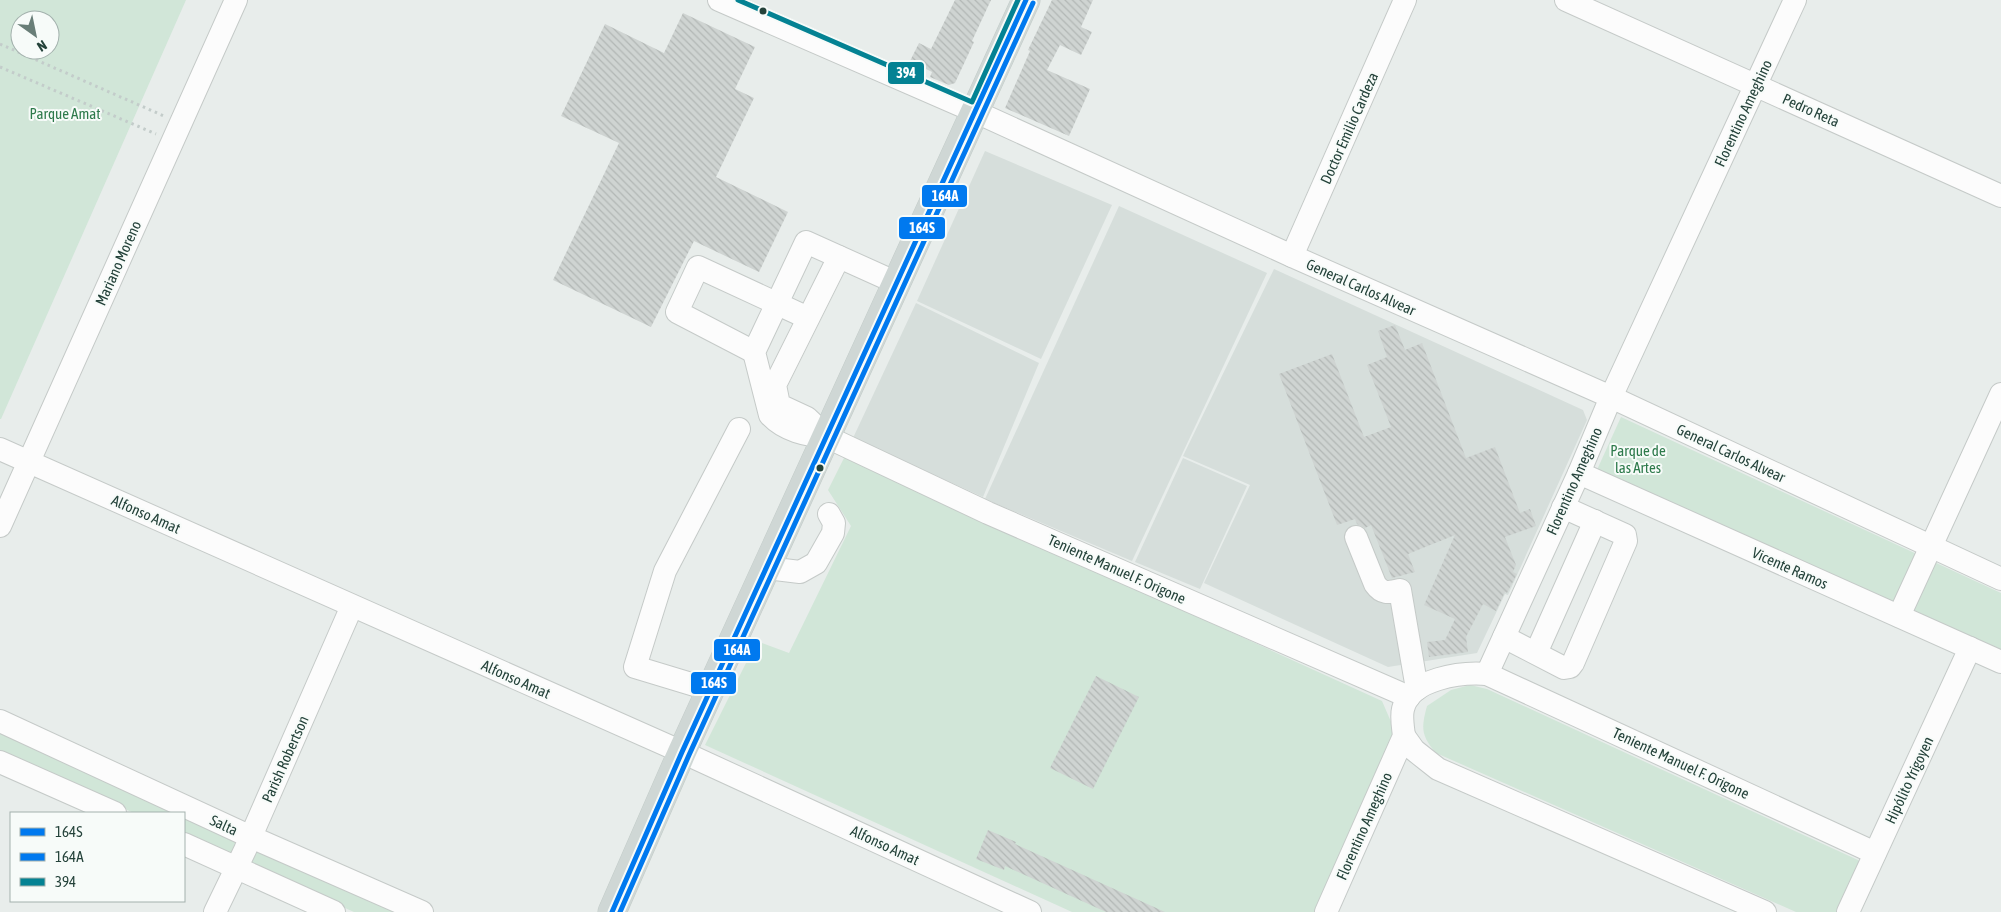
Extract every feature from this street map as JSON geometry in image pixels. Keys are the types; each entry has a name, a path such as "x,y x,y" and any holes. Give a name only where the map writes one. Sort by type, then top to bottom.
{"main road":[{"path":"612,912 682,752 1026,0"}],"street":[{"name":"Mariano Moreno","path":"0,526 236,0"},
{"name":"General Carlos Alvear","path":"719,0 976,112 1292,256 1611,397 2001,580"},
{"name":"Doctor Emilio Cardeza","path":"1292,256 1405,0"},
{"name":"Pedro Reta","path":"1566,0 2001,196"},
{"name":"Florentino Ameghino","path":"1487,674 1579,474 1611,397 1794,0"},
{"path":"827,437 800,434 775,420 770,415 754,352 806,242 897,283"},
{"path":"827,437 808,418 779,405 775,385 839,257"},
{"path":"754,352 677,312 698,267 808,318"},
{"path":"1899,616 2001,394"},
{"path":"711,690 635,667 665,571 739,429"},
{"name":"Teniente Manuel F. Origone","path":"827,437 988,513 1413,693"},
{"name":"Alfonso Amat","path":"0,449 682,752 1016,909"},
{"name":"Vicente Ramos","path":"1579,474 2001,662"},
{"path":"1504,637 1564,668 1570,667 1577,654 1626,541 1625,535 1563,507"},
{"path":"767,568 800,572 816,563 833,533 834,523 829,514"},
{"path":"1536,653 1596,521"},
{"path":"1356,537 1375,584 1380,590 1387,593 1408,587 1413,693 1451,676 1471,673 1487,674"},
{"name":"Parish Robertson","path":"215,912 251,837 352,606"},
{"name":"Hipólito Yrigoyen","path":"1848,912 1970,648"},
{"name":"Teniente Manuel F. Origone","path":"1487,674 1875,853"},
{"name":"Florentino Ameghino","path":"1326,912 1404,736 1403,708 1413,693"},
{"name":"Salta","path":"0,721 251,837 422,912"},
{"path":"1404,736 1414,750 1438,769 1765,912"},
{"path":"0,762 113,812"},
{"path":"185,844 334,912"}],"path":[{"path":"0,44 177,132"},
{"path":"0,67 177,132"}],"shaded area":[{"path":"985,151 1112,205 1041,359 917,301"},
{"path":"1119,206 1267,273 1132,561 985,499"},
{"path":"1274,269 1583,410 1587,420 1508,595 1505,594 1477,653 1388,667 1204,583 1250,485 1183,456"},
{"path":"916,303 1039,363 983,497 853,438"},
{"path":"1183,458 1247,486 1200,589 1135,562"}],"green space":[{"name":"Parque Amat","path":"0,0 186,0 1,419"},
{"name":"Parque de las Artes","path":"1621,417 2001,593 2001,655 1596,472"},
{"path":"845,456 1382,701 1395,731 1316,912 1072,912 705,745 757,641 789,653 851,526 828,490"},
{"path":"1470,685 1487,689 1858,860 1861,863 1840,912 1796,912 1436,753 1427,742 1423,726 1427,706 1451,690"},
{"path":"0,730 180,812 132,812 0,753"},
{"path":"185,814 402,912 354,912 185,836"}],"building":[{"path":"955,0 991,0 955,83 949,85 930,77 932,72 910,61 919,43 931,49"},
{"path":"1052,0 1093,0 1081,27 1092,32 1081,55 1060,45 1047,70 1090,89 1069,136 1005,108 1030,51 1028,50"},
{"path":"683,13 755,47 735,89 754,98 716,177 788,212 759,272 694,241 651,327 553,280 619,143 561,116 605,24 664,53"},
{"path":"1395,325 1405,350 1422,343 1466,458 1495,447 1520,513 1530,509 1536,526 1505,537 1516,565 1513,572 1517,574 1507,593 1505,592 1496,611 1483,604 1466,637 1468,652 1429,657 1427,642 1445,640 1455,619 1424,605 1455,535 1408,554 1415,572 1392,578 1371,525 1365,528 1357,524 1355,519 1337,525 1279,374 1332,354 1364,437 1391,427 1367,365 1387,357 1378,331"},
{"path":"1096,676 1139,697 1093,789 1050,768"},
{"path":"988,830 1165,912 1106,912 1005,866 1004,870 976,859"}],"transit line":[{"name":"394","path":"738,0 972,102 1018,0"},
{"name":"164S","path":"612,912 682,752 1026,0"},
{"name":"164A","path":"620,912 689,755 1033,3"}]}
